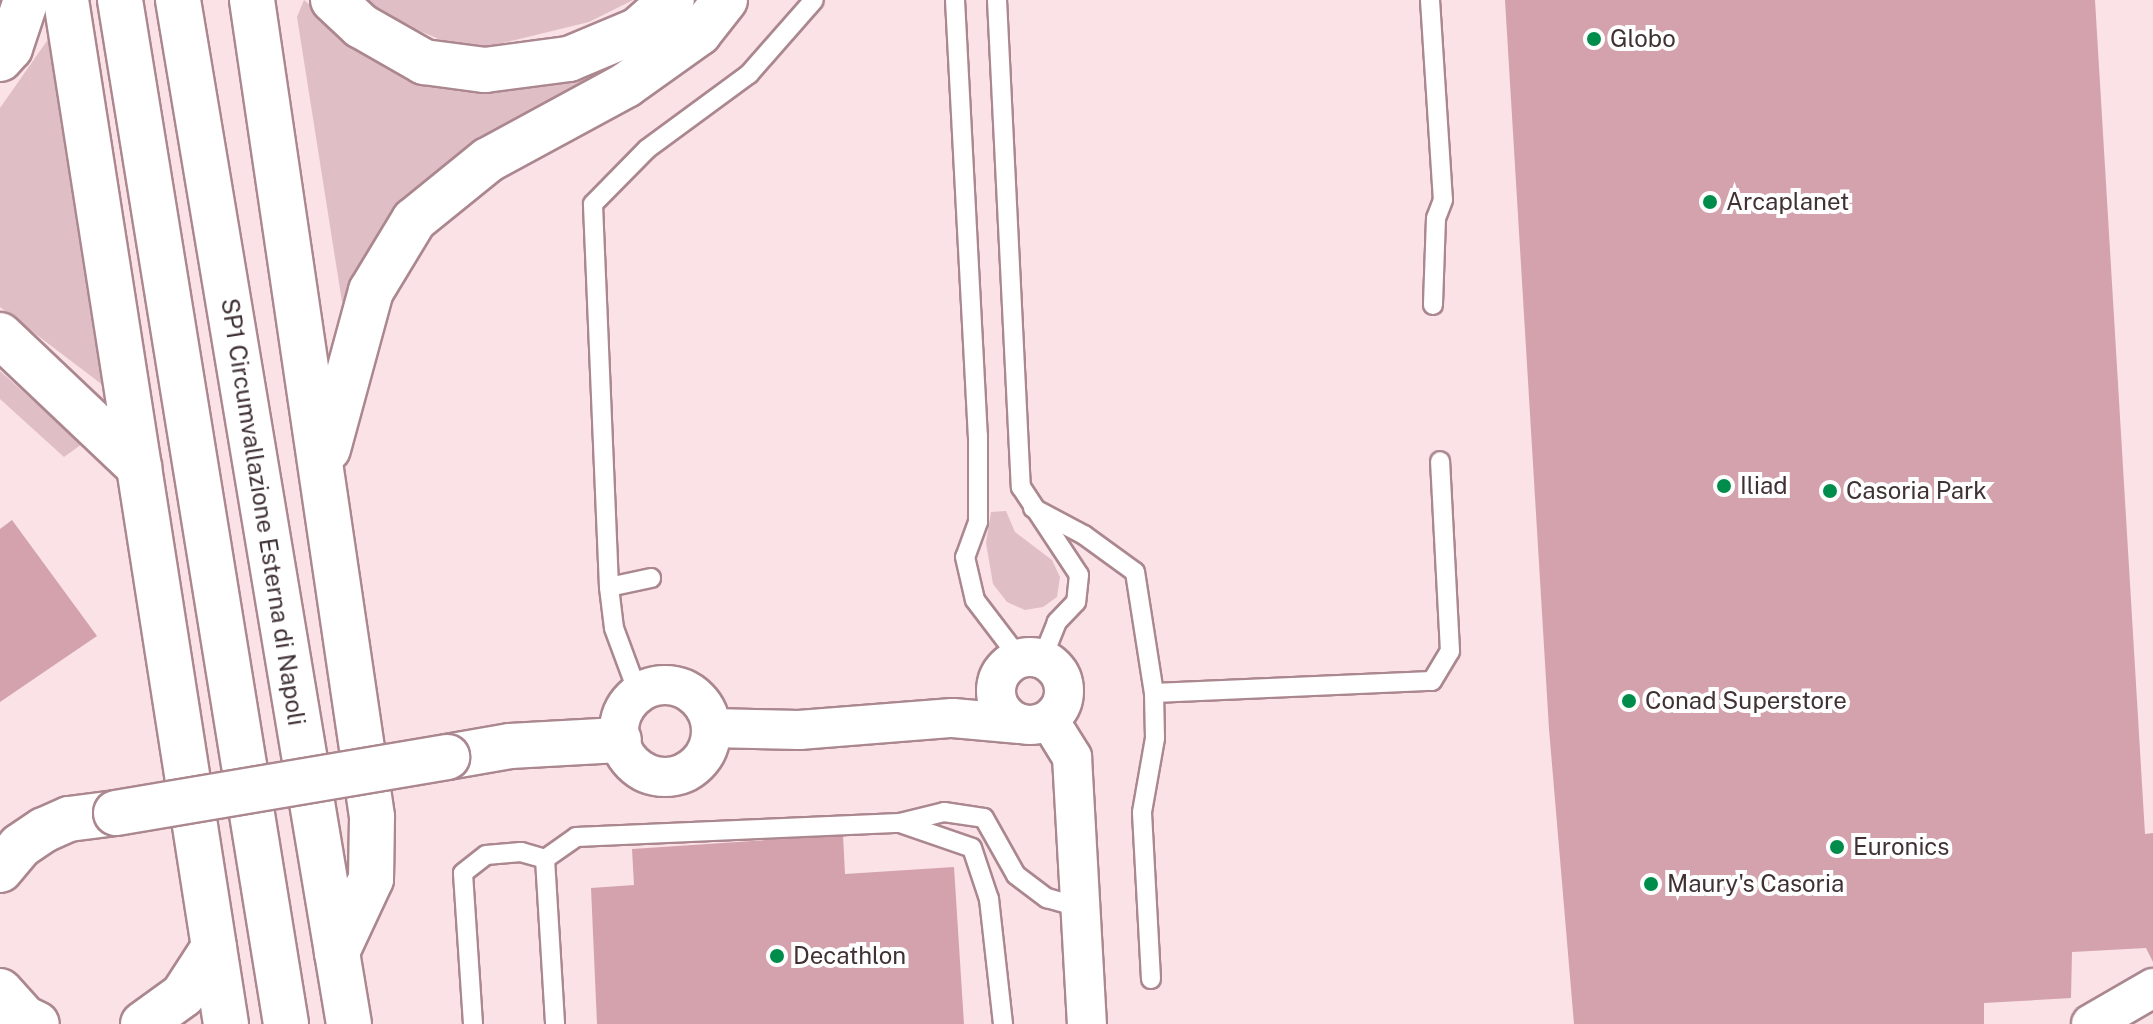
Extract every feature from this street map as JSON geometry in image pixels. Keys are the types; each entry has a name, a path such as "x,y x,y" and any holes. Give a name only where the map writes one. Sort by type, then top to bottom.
{"highway":[{"path":"0,59 10,48 26,0"},
{"path":"66,0 226,1024"},
{"path":"120,0 286,1024"},
{"name":"SP1 Circumvallazione Esterna di Napoli","path":"178,0 349,1024"},
{"path":"252,0 372,817 371,879 337,952"},
{"path":"333,0 361,26 424,62 485,70 569,59 638,30 672,0"},
{"path":"323,471 371,291 414,220 488,160 626,85 699,33 725,0"},
{"path":"0,335 139,467"},
{"path":"0,870 20,846 44,830 69,819 510,746 619,740"},
{"path":"143,1024 183,995 214,947"},
{"path":"0,991 24,1018 37,1024"}],"street":[{"path":"711,728 799,730 953,718 1034,722 1062,703 1063,682 1031,659 1003,671 997,691 1003,711 1034,722 1072,757 1087,1024"},
{"path":"664,684 690,692 701,702 711,728 710,742 696,766 671,778 643,773 632,765 619,740 621,714 638,693 664,684"},
{"path":"2091,1024 2153,988"}],"lane":[{"path":"638,693 614,628 609,587 593,204 647,149 749,74 814,0"},
{"path":"955,0 978,436 978,522 965,557 975,600 1031,659 1057,622 1076,602 1079,575 1021,487 997,0"},
{"path":"1430,0 1443,200 1436,218 1433,305"},
{"path":"1154,693 1432,681 1450,651 1440,461"},
{"path":"1033,508 1084,535 1135,572 1154,693 1155,738 1142,812 1151,979"},
{"path":"609,587 651,578"},
{"path":"545,859 576,837 900,823 944,812 984,818 1016,875 1047,898 1081,908"},
{"path":"900,823 972,848 989,899 1003,1024"},
{"path":"473,1024 463,873 486,855 521,852 545,859"},
{"path":"545,859 555,1024"}],"shaded area":[{"path":"304,0 358,47 611,64 613,71 348,304 342,302 297,17"},
{"path":"366,0 633,0 589,22 486,47 446,42 403,24"},
{"path":"49,38 57,48 108,389 0,307 0,108"},
{"path":"0,371 82,444 64,457 0,399"},
{"path":"1006,511 1015,532 1052,560 1060,577 1057,597 1043,607 1025,610 1007,602 993,584 986,543 991,512"}],"building":[{"name":"Casoria Park","path":"1505,0 2095,0 2145,834 2153,833 2153,962 2146,948 2072,952 2071,998 1984,1003 1984,1024 1574,1024 1549,729"},
{"path":"12,520 97,636 0,702 0,529"},
{"name":"Decathlon","path":"843,835 845,874 954,867 964,1024 597,1024 591,888 634,885 632,849"}],"place":[{"name":"Globo","path":"1594,39"},
{"name":"Arcaplanet","path":"1710,202"},
{"name":"Iliad","path":"1724,486"},
{"name":"Casoria Park","path":"1830,491"},
{"name":"Conad Superstore","path":"1629,701"},
{"name":"Euronics","path":"1837,847"},
{"name":"Maury's Casoria","path":"1651,884"},
{"name":"Decathlon","path":"777,956"}]}
